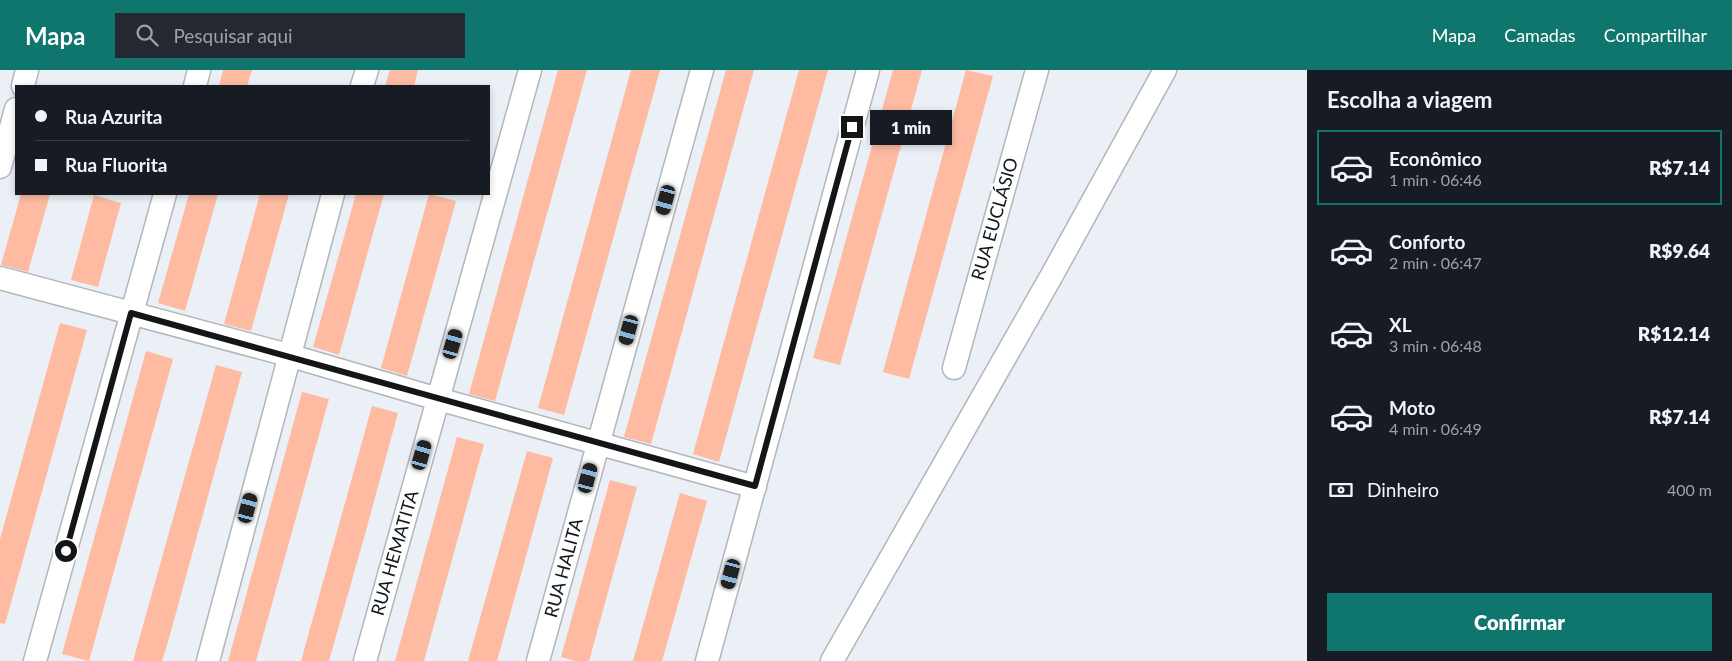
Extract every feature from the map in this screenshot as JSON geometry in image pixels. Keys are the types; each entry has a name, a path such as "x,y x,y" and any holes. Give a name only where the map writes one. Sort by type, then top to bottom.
{"street":[{"path":"23,85 27,70"},
{"path":"195,85 199,70"},
{"path":"362,85 367,70"},
{"name":"RUA HEMATITA","path":"365,661 530,70"},
{"name":"RUA HALITA","path":"538,661 702,70"},
{"path":"707,661 868,70"},
{"name":"RUA EUCLÁSIO","path":"954,368 1037,70"},
{"path":"832,661 1052,275 1165,70"},
{"path":"0,167 15,113"},
{"path":"35,661 165,195"},
{"path":"208,661 288,355 333,195"},
{"path":"0,278 288,355 438,399 755,486"}],"building":[{"path":"223,70 252,70 247,85 219,85"},
{"path":"390,70 418,70 414,85 385,85"},
{"path":"558,70 587,70 495,401 469,394"},
{"path":"631,70 660,70 564,415 538,408"},
{"path":"726,70 754,70 651,444 624,437"},
{"path":"799,70 828,70 719,462 693,454"},
{"path":"893,70 922,70 840,365 813,358"},
{"path":"966,70 993,76 909,379 883,372"},
{"path":"21,195 50,195 28,272 1,265"},
{"path":"94,195 121,203 98,287 71,280"},
{"path":"189,195 218,195 185,311 158,303"},
{"path":"260,195 289,195 251,331 224,324"},
{"path":"356,195 384,195 339,355 313,347"},
{"path":"429,195 456,201 407,376 381,368"},
{"path":"60,323 87,330 5,624 0,623 0,539"},
{"path":"146,351 173,359 89,661 62,654"},
{"path":"216,365 242,372 168,642 162,661 133,661"},
{"path":"302,392 329,399 256,661 228,661"},
{"path":"372,406 398,413 367,527 329,661 301,661"},
{"path":"457,437 484,444 424,661 395,661"},
{"path":"527,451 553,458 497,661 468,661"},
{"path":"610,480 637,487 589,661 575,661 561,657"},
{"path":"680,493 707,501 662,661 633,661"}],"route":[{"path":"66,551 131,313 755,486 852,127"}]}
